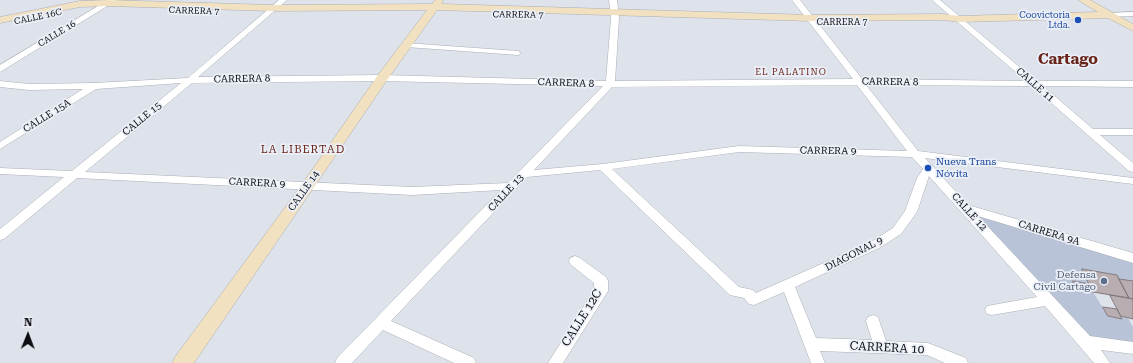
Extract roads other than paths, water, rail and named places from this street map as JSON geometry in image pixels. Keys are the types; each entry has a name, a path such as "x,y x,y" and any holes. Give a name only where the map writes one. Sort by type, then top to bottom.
{"main road":[{"path":"1083,0 1133,28"},
{"name":"CARRERA 7","path":"78,6 107,4 270,11 435,7 614,15 948,22 960,19 1108,15"},
{"name":"CALLE 16C","path":"0,20 78,6"},
{"name":"CALLE 16C","path":"0,25 78,6"},
{"name":"CALLE 14","path":"182,363 308,186 382,78 435,7"},
{"path":"1108,15 1115,22 1133,34"}],"street":[{"name":"CALLE 15","path":"0,236 190,80 283,0"},
{"path":"610,84 614,15 613,0"},
{"name":"CALLE 12","path":"796,0 813,20 914,154 965,208 1086,342 1103,363"},
{"name":"CALLE 11","path":"936,0 960,19 1033,84 1133,169"},
{"name":"CALLE 16","path":"0,69 107,4"},
{"name":"CARRERA 7","path":"1108,15 1133,14"},
{"name":"CARRERA 8","path":"0,84 29,86 94,86 190,80 382,78 610,84 859,82 1133,84"},
{"name":"CALLE 13","path":"342,363 380,322 514,186 523,174 610,84"},
{"name":"CALLE 15A","path":"0,146 94,86"},
{"path":"1090,132 1133,132"},
{"name":"CARRERA 9","path":"523,174 603,167 739,149 914,154 1133,181"},
{"name":"DIAGONAL 9","path":"603,167 735,292 748,294 754,300 788,286 875,245 897,231 912,212 922,178 929,169"},
{"name":"CARRERA 9","path":"0,170 412,191 514,186"},
{"name":"CARRERA 9A","path":"965,208 1133,258"},
{"name":"CALLE 12C","path":"555,363 602,291 603,285 601,281 575,261"},
{"path":"788,286 818,363"},
{"path":"992,310 1048,300"},
{"path":"873,321 881,347"},
{"path":"380,322 469,363"},
{"path":"1086,342 1133,348"},
{"name":"CARRERA 10","path":"810,344 928,349 962,363"}],"lane":[{"path":"406,45 518,53"}],"place":[{"name":"Coovictoria Ltda.","path":"1078,20"},
{"name":"Nueva Trans Nóvita","path":"928,168"},
{"name":"Defensa Civil Cartago","path":"1104,281"}],"district":[{"name":"Cartago","path":"1068,60"},
{"name":"EL PALATINO","path":"791,72"},
{"name":"LA LIBERTAD","path":"303,150"}]}
